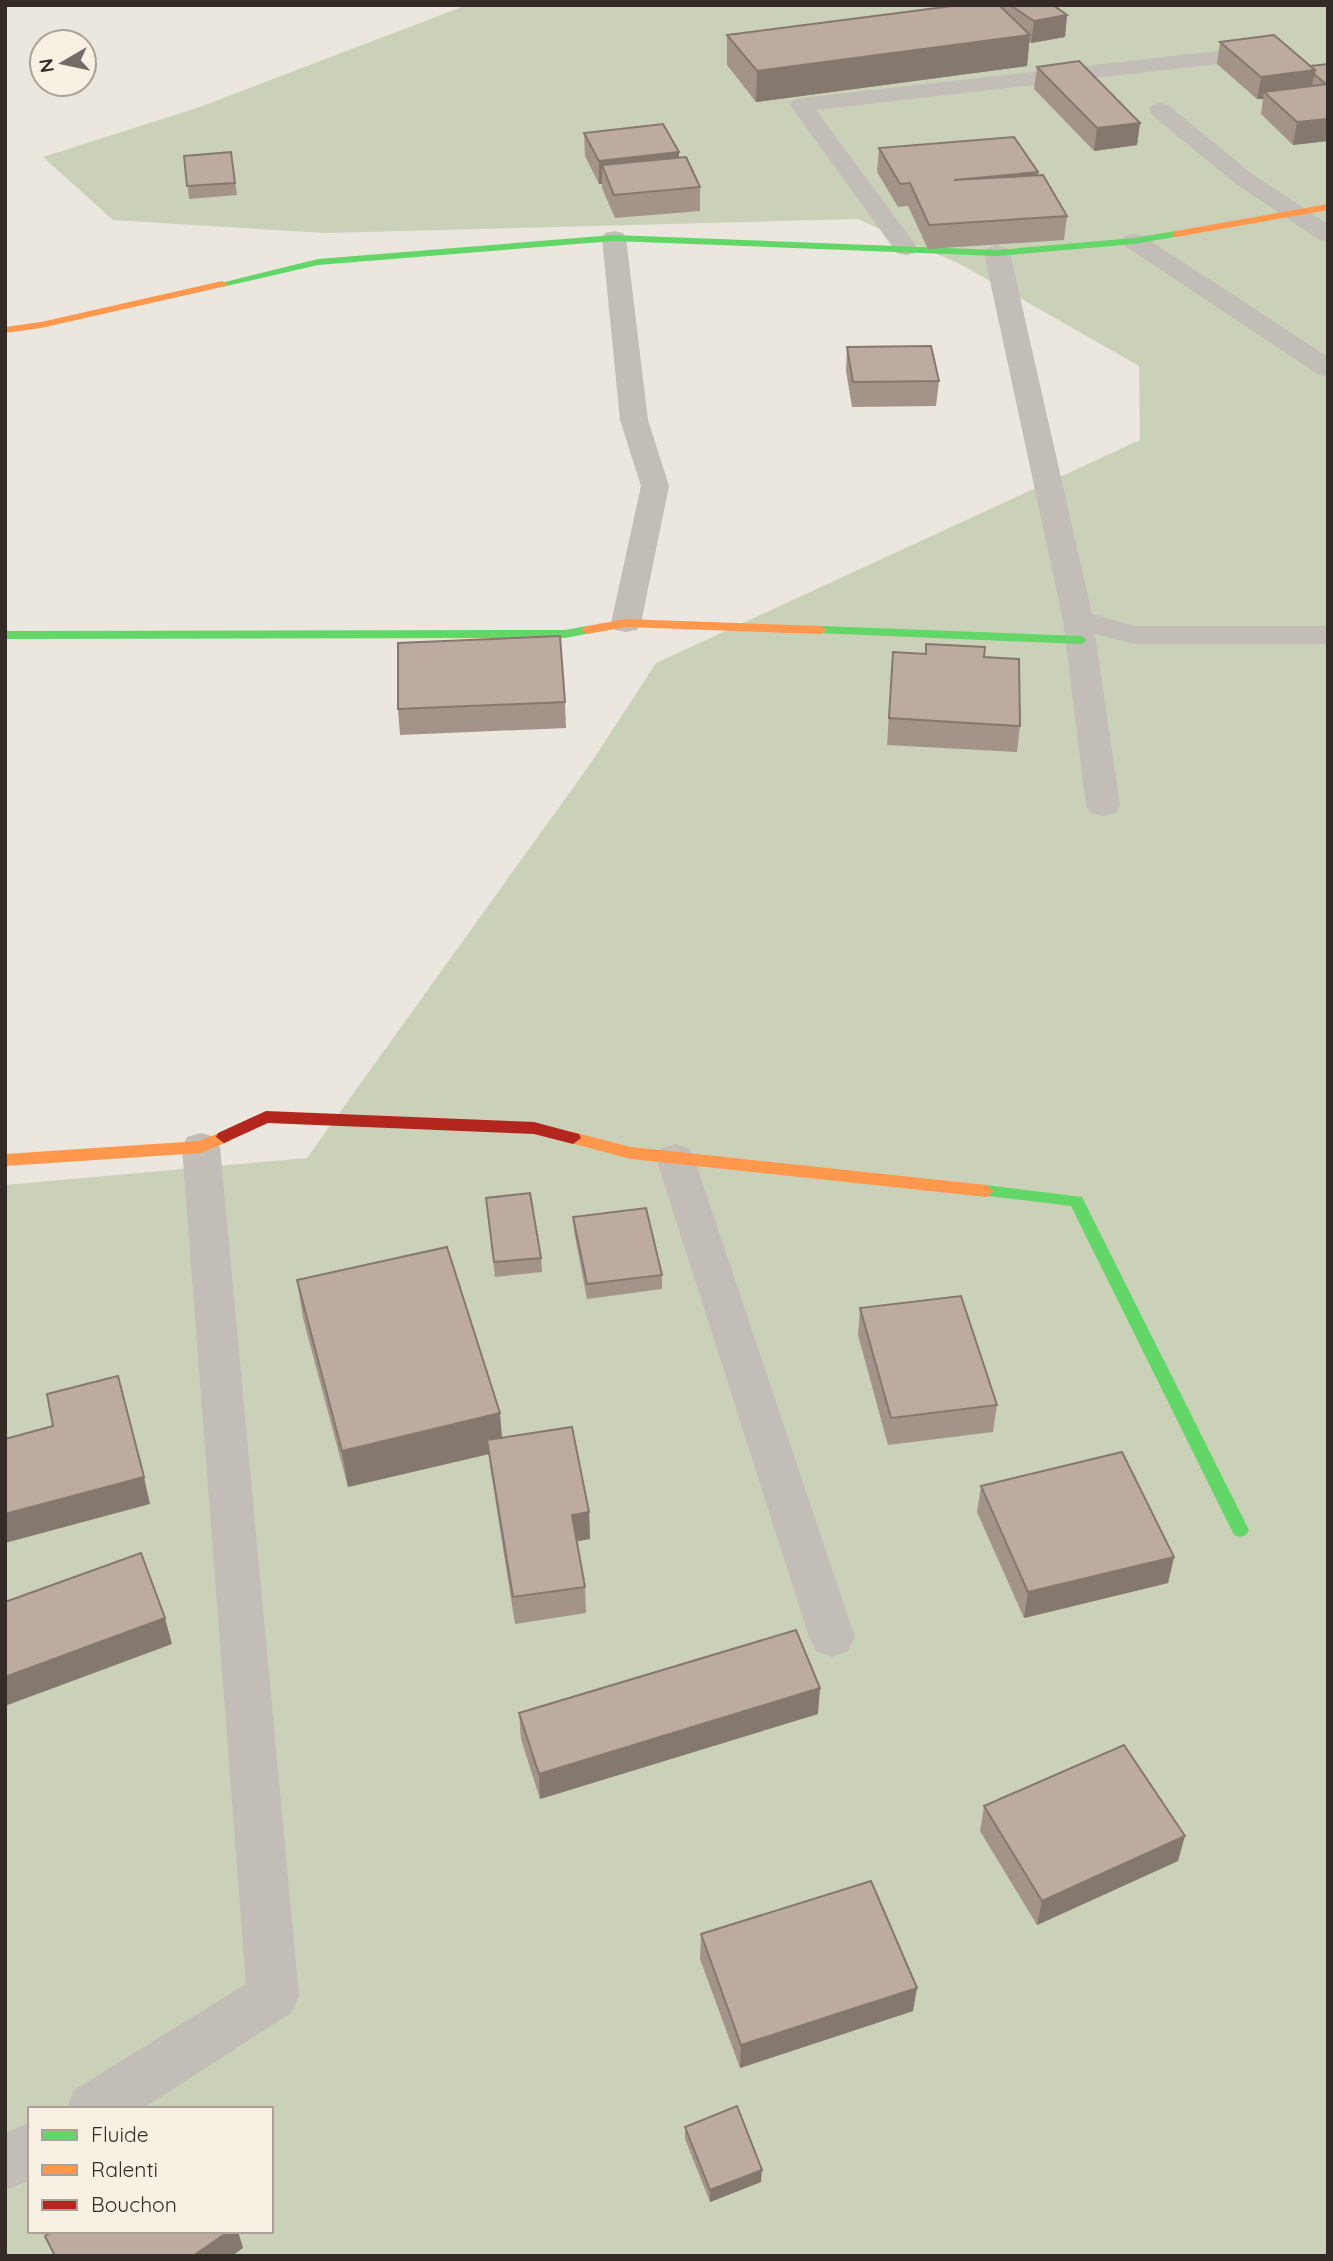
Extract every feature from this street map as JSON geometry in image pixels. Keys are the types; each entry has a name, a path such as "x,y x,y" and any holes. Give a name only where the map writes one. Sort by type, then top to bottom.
{"street":[{"path":"906,248 801,105 1276,51"},
{"path":"1160,110 1244,179 1328,236"},
{"path":"5,330 41,325 318,262 614,238 997,253 1134,241 1328,207"},
{"path":"614,238 634,420 655,485 626,623"},
{"path":"1134,241 1328,369"},
{"path":"997,253 1079,630 1103,806"},
{"path":"5,635 565,634 626,623 1079,630 1134,635 1328,635"},
{"path":"5,1160 201,1147 267,1117 534,1128 631,1153 1076,1200 1240,1530"},
{"path":"96,2107 273,1996 201,1147"},
{"path":"675,1158 832,1637"}],"green space":[{"path":"467,5 1328,5 1328,2256 5,2256 5,1185 307,1158 593,760 656,663 1140,440 1139,366 962,265 858,219 325,233 113,220 43,157 200,107"}],"building":[{"path":"960,5 999,5 1030,35 757,71 727,35"},
{"path":"1010,5 1053,5 1067,15 1034,21"},
{"path":"1274,35 1315,70 1261,77 1220,42"},
{"path":"1079,61 1140,123 1097,128 1037,67"},
{"path":"1328,64 1326,84 1314,74 1315,70 1310,66"},
{"path":"1328,84 1328,119 1297,122 1264,92"},
{"path":"663,124 679,152 599,161 584,133"},
{"path":"1014,137 1038,172 954,180 1043,175 1067,216 929,225 910,183 900,184 879,148"},
{"path":"231,152 235,183 187,186 184,156"},
{"path":"686,157 700,187 614,195 602,165"},
{"path":"931,346 939,381 853,382 847,347"},
{"path":"560,636 565,702 398,709 398,643"},
{"path":"926,644 985,647 984,657 1019,659 1020,726 889,718 893,652 926,654"},
{"path":"530,1193 541,1258 494,1262 486,1198"},
{"path":"646,1208 662,1275 587,1284 573,1217"},
{"path":"447,1247 500,1413 342,1451 297,1280"},
{"path":"961,1296 997,1405 891,1418 860,1308"},
{"path":"118,1376 144,1477 5,1514 5,1439 53,1426 47,1394"},
{"path":"572,1427 589,1512 572,1515 585,1587 513,1597 487,1440"},
{"path":"1122,1452 1174,1557 1028,1592 981,1486"},
{"path":"141,1553 165,1618 5,1677 5,1602"},
{"path":"796,1630 820,1688 539,1774 519,1713"},
{"path":"1124,1745 1185,1836 1042,1901 984,1806"},
{"path":"871,1881 917,1988 741,2045 701,1934"},
{"path":"737,2106 762,2170 710,2190 685,2127"},
{"path":"50,2233 226,2233 193,2256 55,2256 45,2236"}],"traffic: fast":[{"path":"222,284 318,262 614,238 997,253 1134,241 1176,234"},
{"path":"5,635 565,634 587,630"},
{"path":"821,630 1081,640"},
{"path":"986,1191 1076,1201 1240,1530"}],"traffic: slow":[{"path":"1176,234 1328,207"},
{"path":"5,330 41,325 222,284"},
{"path":"587,630 626,623 821,630"},
{"path":"5,1160 201,1147 224,1137"},
{"path":"573,1138 631,1153 986,1191"}],"traffic: jam":[{"path":"224,1137 266,1117 534,1128 573,1138"}]}
